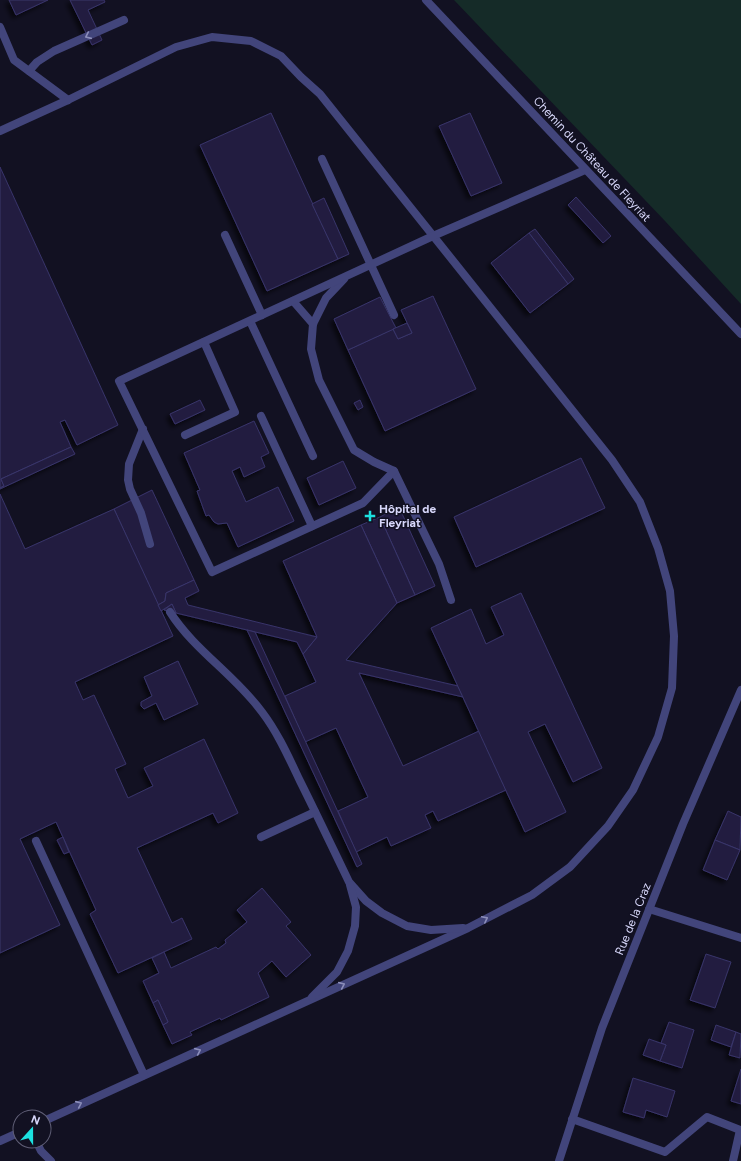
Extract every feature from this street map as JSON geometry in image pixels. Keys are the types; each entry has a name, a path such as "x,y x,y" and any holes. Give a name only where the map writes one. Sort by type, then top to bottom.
{"street":[{"name":"Chemin du Château de Fleyriat","path":"426,0 741,334"},
{"path":"29,71 37,62 54,51 124,20"},
{"path":"0,27 14,60 68,100"},
{"path":"0,131 68,100 176,47 212,36 251,41 281,56 320,94 612,460 640,502 658,548 670,591 674,636 672,688 658,737 633,790 608,826 570,867 532,895 468,928 52,1117"},
{"path":"322,159 394,315"},
{"path":"394,471 363,503 212,572 119,381 433,236 585,170"},
{"path":"225,235 262,315"},
{"path":"347,276 326,298 313,324 311,350 319,380 354,450 374,462 394,471 439,564 451,600"},
{"path":"293,301 313,324"},
{"path":"250,321 313,456"},
{"path":"185,436 235,412 204,342"},
{"path":"261,416 312,526"},
{"path":"144,430 129,464 128,480 130,489 141,513 150,544"},
{"path":"170,612 188,634 232,677 263,713 283,748 350,882 356,907 355,926 348,951 337,972 309,1000"},
{"name":"Rue de la Craz","path":"559,1161 602,1028 683,824 741,690"},
{"path":"261,837 315,812"},
{"path":"36,841 144,1075"},
{"path":"350,882 366,901 382,913 407,926 431,930 468,928"},
{"path":"649,909 741,938"},
{"path":"572,1119 665,1152 707,1117 740,1130 733,1161"},
{"path":"0,1141 12,1136"},
{"path":"40,1149 51,1161"}],"green space":[{"path":"454,0 741,0 741,304 665,221"}],"building":[{"path":"9,0 48,0 16,15"},
{"path":"70,0 104,0 105,2 88,10 102,40 92,45"},
{"path":"271,113 338,259 267,291 200,145"},
{"path":"470,113 502,183 471,196 439,126"},
{"path":"0,167 118,425 77,445 65,420 60,422 71,447 1,479 4,486 0,488"},
{"path":"576,197 611,236 603,243 568,205"},
{"path":"324,198 349,254 338,259 312,204"},
{"path":"535,229 574,279 568,284 529,233"},
{"path":"529,233 568,284 530,313 491,263"},
{"path":"433,296 476,389 385,431 348,350 393,329 398,339 412,333 401,310"},
{"path":"380,297 396,328 348,350 334,319"},
{"path":"407,323 412,333 398,339 393,329"},
{"path":"200,400 205,410 175,424 170,414"},
{"path":"360,400 363,407 358,410 354,403"},
{"path":"254,421 269,453 261,457 265,467 244,477 240,467 232,471 246,502 278,487 294,521 238,547 227,523 218,524 214,522 209,515 206,516 197,491 200,490 184,453"},
{"path":"71,447 75,454 0,489 4,486 1,479"},
{"path":"581,458 605,508 476,567 454,517"},
{"path":"343,461 356,488 319,505 307,478"},
{"path":"152,490 194,580 166,593 165,601 158,605 114,509"},
{"path":"0,494 25,549 114,509 173,636 75,682 83,700 94,695 126,764 115,769 128,798 153,786 144,768 204,739 238,813 218,823 213,813 137,848 172,923 182,918 192,939 118,973 90,914 96,910 56,822 20,839 60,925 0,953"},
{"path":"399,507 435,586 415,595 380,517"},
{"path":"380,517 415,595 397,603 361,525"},
{"path":"361,525 397,603 346,660 458,686 463,697 359,673 403,766 479,731 506,790 438,821 433,811 425,815 431,828 391,846 387,837 356,852 338,811 368,797 336,728 305,742 285,696 316,682 303,654 317,637 283,561"},
{"path":"194,580 199,591 185,598 188,605 317,637 303,654 297,642 176,613 172,604 161,611 158,605 165,601 166,593"},
{"path":"521,593 602,768 573,782 545,724 528,732 566,812 525,832 431,628 471,609 486,644 504,635 491,607"},
{"path":"172,604 176,613 164,610"},
{"path":"247,630 255,632 362,864 357,867"},
{"path":"178,661 198,704 164,720 156,703 144,709 141,706 141,702 152,696 144,677"},
{"path":"728,811 741,817 740,850 715,840"},
{"path":"63,837 69,852 64,854 57,840"},
{"path":"715,840 740,850 727,880 703,870"},
{"path":"262,888 291,922 286,926 311,955 286,977 272,961 258,973 269,997 221,1020 220,1018 190,1032 192,1035 172,1044 163,1025 168,1022 158,1000 153,1003 143,981 159,973 152,958 164,952 171,968 216,947 218,949 226,943 225,940 247,922 237,910"},
{"path":"706,954 731,962 715,1008 690,1000"},
{"path":"158,1000 168,1022 163,1025 153,1003"},
{"path":"669,1022 694,1030 682,1068 660,1061 666,1045 661,1043"},
{"path":"716,1025 736,1032 731,1047 711,1040"},
{"path":"736,1032 741,1034 740,1058 729,1055"},
{"path":"649,1039 666,1045 660,1061 643,1055"},
{"path":"741,1069 741,1104 731,1101"},
{"path":"633,1078 675,1091 667,1117 646,1110 644,1118 623,1112"}],"place":[{"name":"Hôpital de Fleyriat","path":"370,516"}]}
